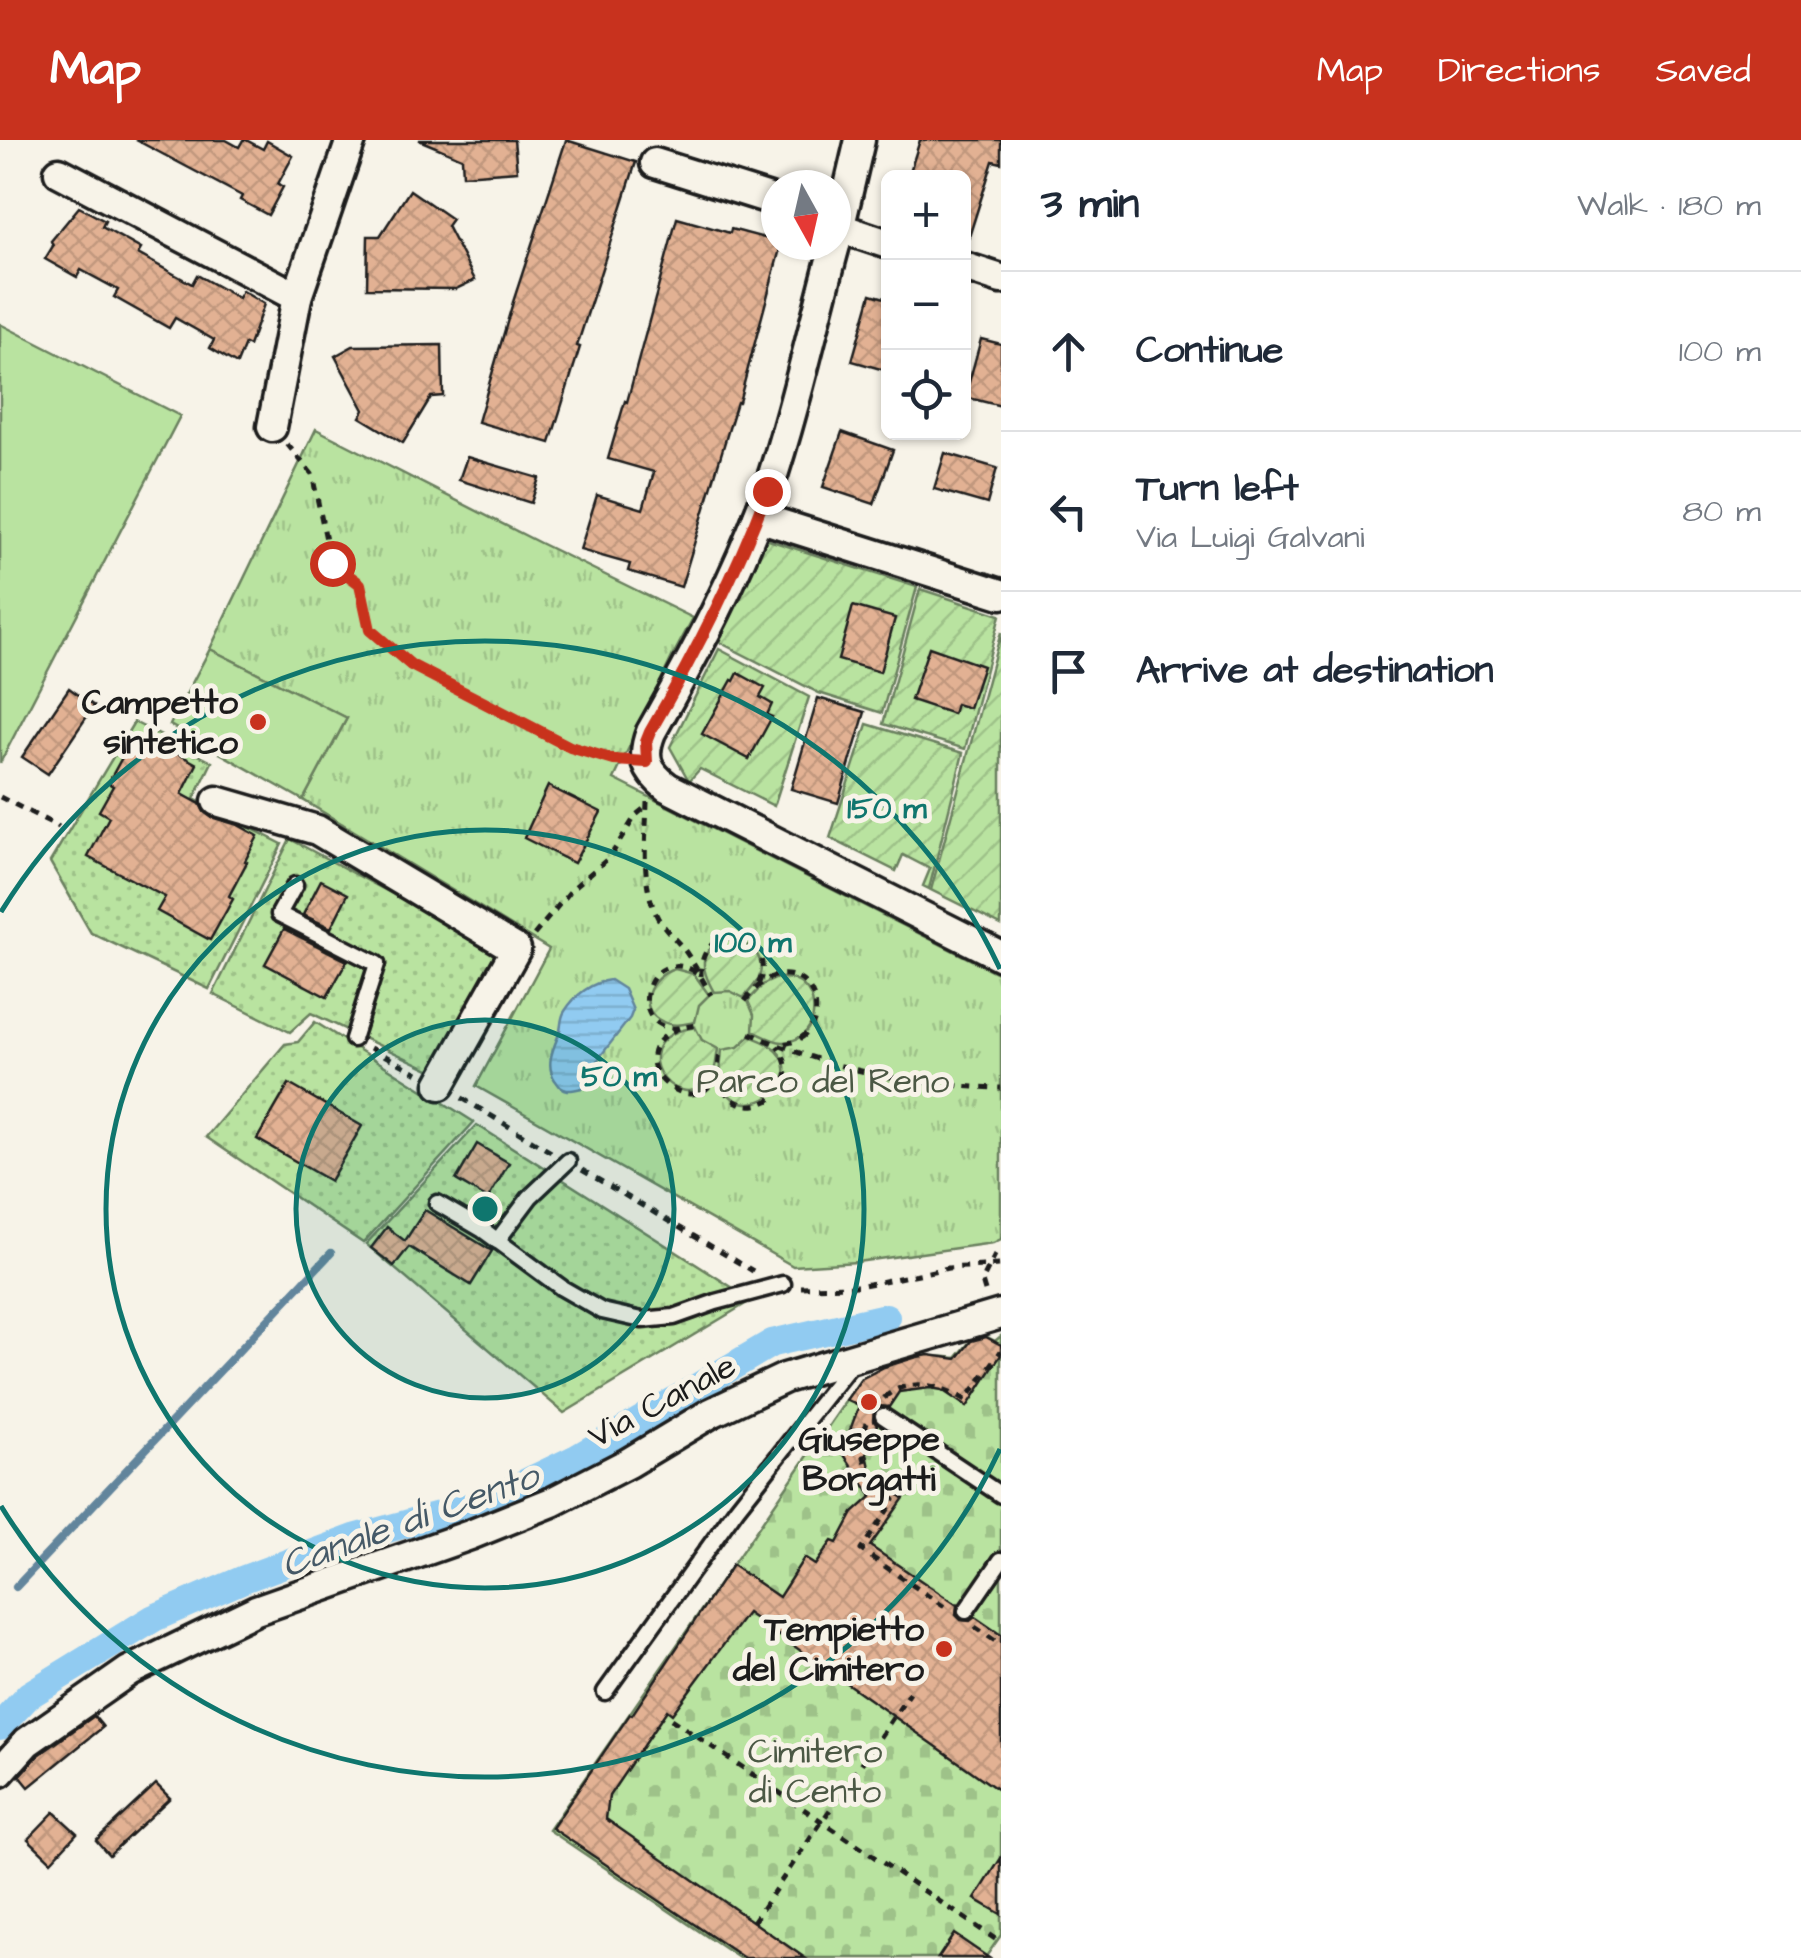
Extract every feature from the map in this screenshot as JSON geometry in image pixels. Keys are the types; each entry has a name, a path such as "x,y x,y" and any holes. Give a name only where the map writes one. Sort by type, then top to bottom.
{"street":[{"path":"851,177 860,140"},
{"path":"272,427 297,298 344,143"},
{"path":"655,163 761,196"},
{"path":"59,172 297,298"},
{"path":"851,234 881,242"},
{"path":"830,260 758,517 702,642 646,742 655,774 1001,956"},
{"path":"971,269 1001,279"},
{"path":"758,517 1001,594"},
{"path":"217,800 317,830 516,950 440,1086"},
{"name":"Via Canale","path":"0,1772 27,1742 129,1671 256,1610 552,1502 711,1414 786,1378 997,1316"}],"lane":[{"path":"294,885 279,914 377,964 354,1038"},
{"path":"497,1241 530,1196 568,1162"},
{"path":"437,1203 602,1311 642,1320 674,1317 783,1284"},
{"path":"605,1692 737,1508 855,1358"},
{"path":"877,1411 1001,1495"},
{"path":"964,1615 1001,1560"}],"path":[{"path":"272,427 312,474 332,563 360,584 370,630 411,665 570,747 655,774 646,806 646,859 652,899 659,919 711,995"},
{"path":"0,797 60,827"},
{"path":"532,938 574,888 610,857 646,806"},
{"path":"702,978 701,964 708,948 719,940 738,937 753,945 762,957 757,988"},
{"path":"696,1025 664,1026 654,1019 646,1005 647,989 653,977 672,966 693,970 702,978"},
{"path":"745,1000 776,976 790,976 806,984 816,1003 814,1022 794,1042 776,1044"},
{"path":"678,1028 662,1038 655,1050 654,1067 663,1083 673,1090 682,1094 700,1091 714,1078 720,1049"},
{"path":"750,1034 816,1061 907,1082 1001,1088"},
{"path":"354,1038 770,1282 806,1288 860,1286 948,1268 1001,1265"},
{"path":"718,1065 719,1082 726,1094 742,1104 762,1105 773,1099 786,1079 786,1064 776,1044"},
{"path":"997,1316 982,1282 995,1255 1001,1251"},
{"path":"964,1615 862,1550 894,1500 866,1468 864,1430 893,1390 939,1386 966,1400 1001,1351"},
{"path":"974,1627 1001,1645"},
{"path":"754,1922 910,1693"},
{"path":"671,1719 1001,1943"}],"green space":[{"path":"0,324 180,416 0,763"},
{"name":"Parco del Reno","path":"316,429 693,618 614,779 1001,975 1001,1239 857,1262 793,1266 476,1086 549,949 303,800 347,718 210,649"},
{"path":"759,537 917,587 882,713 819,693 717,641"},
{"path":"920,589 1000,615 965,749 883,724"},
{"path":"1001,632 1001,925 931,890"},
{"name":"Campetto sintetico","path":"210,649 347,718 303,800 170,725"},
{"path":"719,649 809,697 774,806 700,769 689,781 670,747"},
{"path":"134,722 212,762 194,799 282,844 209,989 91,933 50,862"},
{"path":"867,724 963,753 929,889 923,886 930,869 903,855 896,871 830,838"},
{"path":"290,839 500,952 431,1070 311,1013 290,1032 213,994"},
{"path":"728,939 748,946 760,962 758,980 744,998 730,991 714,992 706,975 706,954"},
{"path":"675,969 694,974 709,995 699,1005 695,1022 667,1024 649,1009 652,985"},
{"path":"777,978 804,986 813,1008 806,1031 797,1039 783,1042 753,1031 754,1015 748,1001 764,984"},
{"path":"315,1022 474,1122 363,1243 206,1137 285,1044 298,1042"},
{"path":"695,1027 702,1040 718,1049 716,1062 709,1080 697,1089 685,1091 664,1079 656,1056 660,1044 672,1034"},
{"path":"750,1036 771,1046 783,1059 785,1073 770,1096 743,1103 731,1096 722,1082 721,1058 722,1050 738,1047"},
{"path":"477,1125 752,1300 564,1413 366,1244"},
{"name":"Cimitero di Cento","path":"978,1332 995,1341 1001,1336 1001,1935 985,1958 739,1958 549,1830 861,1379 907,1360 929,1356 956,1358"}],"water":[{"path":"610,980 624,989 633,1010 630,1018 599,1058 591,1086 563,1089 552,1074 550,1063 563,1014 584,990"}],"building":[{"path":"136,140 226,140 239,147 246,140 263,149 267,141 293,156 268,215 240,200 242,196"},
{"path":"419,140 514,140 517,171 463,175 462,158"},
{"path":"566,140 636,162 550,443 478,422"},
{"path":"920,140 1001,140 1001,163 993,161 971,231 971,170 911,170"},
{"path":"410,190 452,219 447,226 475,280 456,289 367,288 368,236 380,236"},
{"path":"79,207 105,221 102,227 141,249 138,254 192,284 197,275 238,298 242,291 264,304 249,346 245,344 237,364 210,348 214,340 175,318 169,328 114,297 118,290 81,270 77,277 45,259 53,246 51,241"},
{"path":"677,218 761,237 761,260 777,260 739,402 681,587 628,571 630,564 580,550 597,495 643,509 654,472 608,459"},
{"path":"871,294 881,297 881,369 852,361"},
{"path":"981,339 1001,344 1001,406 971,398 971,375"},
{"path":"442,345 443,396 431,397 403,443 360,417 364,410 335,356 353,346"},
{"path":"842,432 893,450 874,504 823,487"},
{"path":"945,453 997,468 987,504 934,489"},
{"path":"467,457 539,478 531,503 459,480"},
{"path":"853,606 895,618 880,672 838,660"},
{"path":"929,647 983,666 969,708 956,704 953,714 911,700"},
{"path":"738,673 765,688 760,697 772,704 767,715 772,717 749,759 702,734"},
{"path":"69,688 94,706 48,774 22,757"},
{"path":"818,698 865,712 838,803 791,789"},
{"path":"131,741 156,755 162,745 197,764 182,794 200,804 211,817 258,836 229,896 233,899 210,940 157,911 165,897 88,857 109,817 99,811 113,786 108,783"},
{"path":"548,786 601,812 574,863 524,838"},
{"path":"321,880 348,894 331,928 303,915"},
{"path":"284,929 347,961 327,997 265,964"},
{"path":"289,1084 362,1126 330,1181 257,1139"},
{"path":"477,1144 509,1163 488,1199 456,1180"},
{"path":"425,1210 492,1251 471,1285 409,1247 394,1266 371,1248 387,1227 405,1241"},
{"path":"986,1337 1001,1345 1001,1355 967,1407 942,1390 899,1392 889,1407 879,1406 874,1411 875,1428 850,1430 859,1406 846,1400 861,1379 917,1357 957,1359 971,1341"},
{"path":"867,1442 873,1481 904,1498 870,1546 957,1605 956,1615 961,1620 975,1617 1001,1635 1001,1792 747,1613 672,1714 667,1710 609,1796 606,1819 805,1958 744,1958 552,1828 732,1565 779,1597 804,1558 815,1565 832,1541 837,1543 853,1513 872,1496 838,1446"},
{"path":"94,1716 103,1727 29,1787 20,1776 39,1755"},
{"path":"156,1784 170,1798 109,1855 96,1840"},
{"path":"54,1812 77,1833 51,1861 28,1839"},
{"path":"1001,1858 1001,1914 975,1899"},
{"path":"954,1934 989,1958 938,1958"}],"waterway":[{"path":"16,1587 331,1253"},
{"name":"Canale di Cento","path":"0,1726 29,1695 154,1618 354,1538 483,1503 575,1459 772,1343 886,1317"}],"place":[{"name":"Campetto sintetico","path":"258,722"},
{"name":"Giuseppe Borgatti","path":"869,1402"},
{"name":"Tempietto del Cimitero","path":"944,1649"}],"route":[{"path":"332,563 360,584 370,630 411,665 570,747 614,760 647,762 650,732 702,642 767,491"}]}
